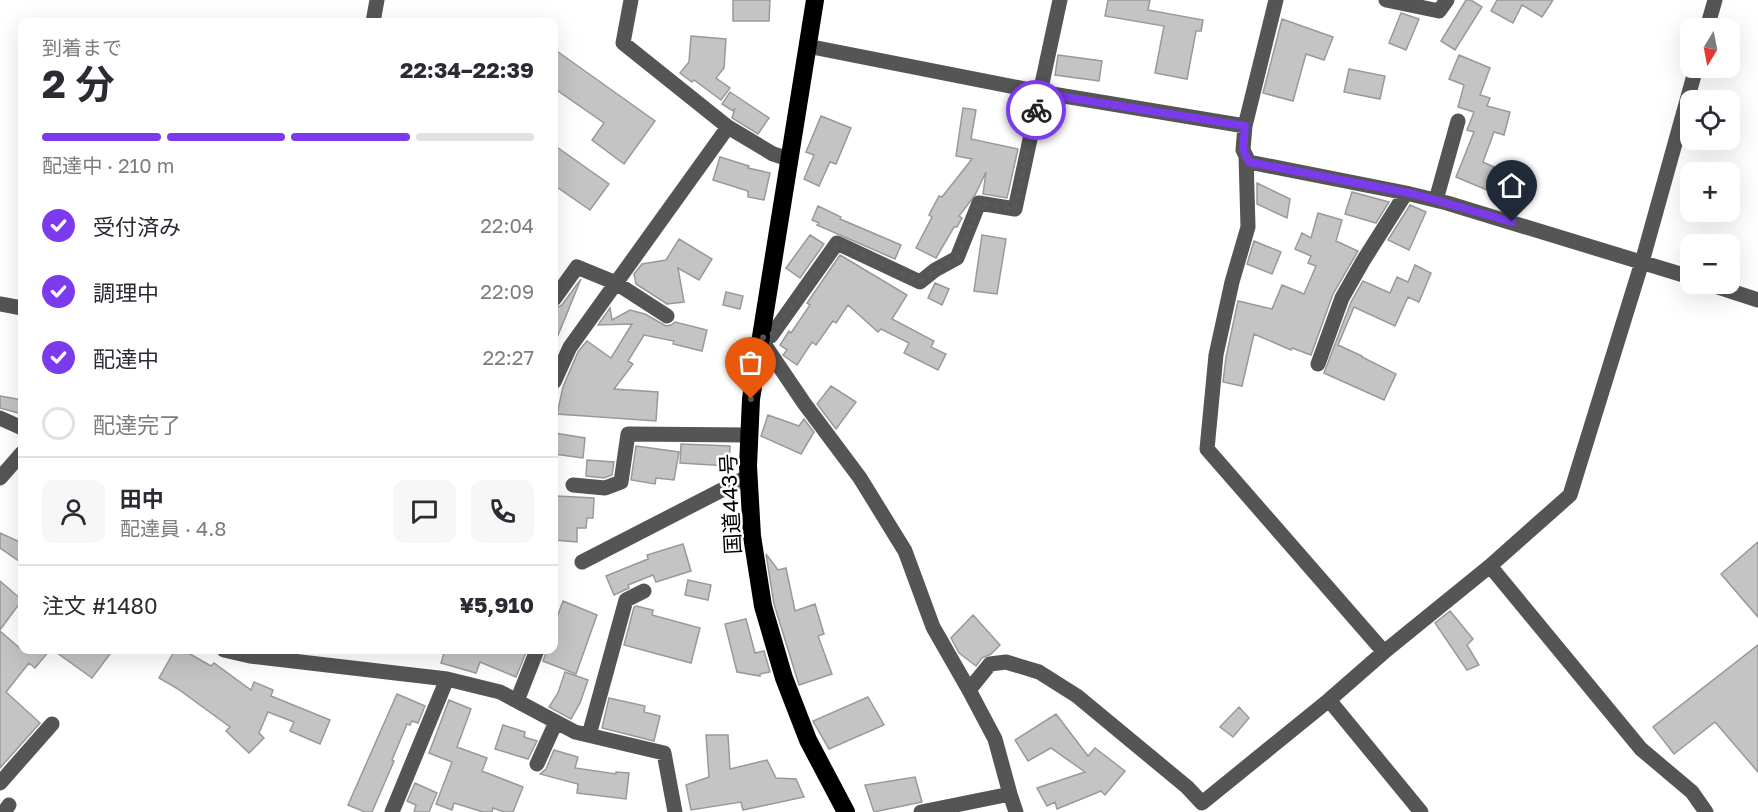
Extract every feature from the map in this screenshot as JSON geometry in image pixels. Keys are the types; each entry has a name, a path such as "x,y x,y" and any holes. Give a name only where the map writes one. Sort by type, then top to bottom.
{"highway":[{"name":"国道443号","path":"815,0 751,399 749,476 752,536 763,606 769,627 784,678 808,740 846,812"}],"street":[{"path":"374,18 377,0"},
{"path":"631,0 623,43 728,127 773,154 789,159"},
{"path":"1016,812 995,739 933,627 905,551 860,478 804,404 760,338 771,336 837,243 920,282 935,270 957,258 979,203 1015,209 1060,0"},
{"path":"1276,0 1245,126 1243,150 1249,162 1436,200 1680,275"},
{"path":"1386,0 1439,11 1447,0"},
{"path":"1710,18 1715,0"},
{"path":"807,46 1040,93 1245,126"},
{"path":"969,690 990,664 1006,662 1039,672 1077,696 1187,787 1197,808 1490,566 1570,495 1642,262 1693,78"},
{"path":"1436,200 1458,121"},
{"path":"558,373 570,347 728,127"},
{"path":"1246,156 1248,227 1215,355 1207,449 1384,652"},
{"path":"1318,364 1342,298 1406,193"},
{"path":"558,293 577,267 616,283 667,316"},
{"path":"1740,294 1758,300"},
{"path":"0,304 18,307"},
{"path":"0,418 18,426"},
{"path":"573,485 605,488 621,482 627,434 749,435"},
{"path":"0,478 18,458"},
{"path":"582,562 749,476"},
{"path":"1490,566 1641,749 1692,792 1706,812"},
{"path":"589,735 626,600 644,591"},
{"path":"241,654 447,680 500,692 575,732 664,753 675,812"},
{"path":"517,701 535,654"},
{"path":"392,812 447,680"},
{"path":"1329,700 1421,812"},
{"path":"537,764 556,722"},
{"path":"0,783 52,724"},
{"path":"921,812 1010,794"}],"building":[{"path":"733,0 770,0 769,21 733,21"},
{"path":"1108,0 1150,0 1148,10 1203,20 1201,31 1196,31 1187,79 1155,73 1164,26 1105,16"},
{"path":"1466,0 1471,0 1482,7 1455,50 1441,41"},
{"path":"1497,0 1553,0 1542,17 1522,5 1513,23 1491,11"},
{"path":"1401,13 1419,19 1406,50 1389,43"},
{"path":"1282,19 1333,37 1324,60 1306,54 1293,101 1263,93"},
{"path":"691,36 726,39 724,68 716,78 730,88 721,100 694,80 692,82 680,73 689,62"},
{"path":"558,52 655,121 624,164 592,140 604,123 558,91"},
{"path":"1058,55 1102,61 1099,81 1055,75"},
{"path":"1459,55 1490,68 1480,95 1490,98 1487,106 1510,112 1504,135 1494,132 1483,162 1496,168 1487,190 1456,177 1474,132 1467,130 1474,112 1458,107 1464,85 1449,79"},
{"path":"1349,69 1385,76 1380,99 1344,92"},
{"path":"730,92 769,118 758,134 732,118 735,108 733,111 722,104"},
{"path":"963,108 976,110 971,139 1018,149 1007,198 983,194 986,172 975,195 959,216 962,218 957,227 954,227 936,258 916,248 932,217 929,215 939,196 942,197 972,159 956,156"},
{"path":"821,116 851,128 836,164 830,162 819,186 804,179 814,155 806,152"},
{"path":"558,148 609,184 590,210 558,188"},
{"path":"720,157 749,166 748,168 770,173 764,200 748,197 748,191 713,180"},
{"path":"1257,183 1290,199 1287,218 1257,204"},
{"path":"1352,192 1389,202 1376,223 1345,214"},
{"path":"1410,205 1426,212 1409,250 1388,240"},
{"path":"818,206 841,217 840,219 901,245 895,259 817,225 819,223 812,220"},
{"path":"1318,213 1342,220 1336,241 1358,251 1333,294 1311,355 1292,348 1291,350 1254,334 1242,386 1223,382 1238,301 1272,309 1282,285 1304,294 1316,266 1308,263 1311,256 1295,249 1302,233 1311,238"},
{"path":"810,235 824,244 800,278 786,268"},
{"path":"982,235 1006,239 997,294 974,291"},
{"path":"679,239 712,259 699,280 678,268 684,302 667,304 636,284 634,274 642,264 666,260"},
{"path":"1254,241 1281,252 1272,274 1247,264"},
{"path":"840,255 907,295 892,319 934,341 931,347 946,354 938,370 904,353 909,343 881,329 878,332 848,305 836,323 833,321 816,345 812,342 797,365 783,355 787,350 780,345 810,305 807,303"},
{"path":"1415,265 1431,273 1419,302 1408,297 1395,326 1354,307 1338,345 1396,374 1384,400 1324,373 1351,302 1363,281 1390,293 1397,277 1408,282"},
{"path":"581,279 558,335 558,307 562,305"},
{"path":"935,283 949,289 942,305 928,298"},
{"path":"726,292 743,296 740,309 723,305"},
{"path":"610,308 612,320 630,310 645,314 666,326 675,322 707,330 702,351 673,344 674,341 644,335 628,361 633,364 614,389 658,392 656,421 558,414 563,387 578,352 587,341 611,358 632,324 598,325"},
{"path":"831,386 856,402 836,429 817,404"},
{"path":"0,396 18,399 18,413 0,408"},
{"path":"768,415 799,426 804,419 814,432 801,454 761,436"},
{"path":"558,434 585,438 583,458 558,455"},
{"path":"681,444 730,446 729,466 680,463"},
{"path":"636,446 679,452 674,480 656,478 655,484 631,480"},
{"path":"587,460 614,462 612,475 604,478 586,476"},
{"path":"558,496 594,498 593,518 587,518 586,528 577,528 577,542 558,540"},
{"path":"0,533 18,541 18,560 0,548"},
{"path":"1758,542 1758,617 1721,574"},
{"path":"683,544 691,571 656,582 653,575 628,585 629,588 614,595 606,576 648,559 647,555"},
{"path":"766,554 778,570 786,568 795,611 815,604 824,634 818,636 832,674 799,685 774,604"},
{"path":"688,580 711,585 708,600 685,595"},
{"path":"0,581 18,597 18,605 0,630"},
{"path":"563,601 597,615 576,674 543,661 546,654 558,654 558,614"},
{"path":"636,606 653,610 652,615 700,628 691,663 624,645"},
{"path":"1450,611 1473,639 1467,645 1479,665 1467,670 1435,623"},
{"path":"973,615 1000,645 991,654 982,658 976,666 959,653 951,638"},
{"path":"746,619 755,653 764,651 770,672 760,674 760,676 737,672 725,624"},
{"path":"0,631 18,647 18,654 47,654 35,668 29,663 6,692 40,723 0,768"},
{"path":"1758,645 1758,772 1715,722 1674,754 1653,727"},
{"path":"59,654 110,654 92,678"},
{"path":"173,654 190,654 211,666 214,663 251,690 254,682 273,690 271,696 330,720 320,744 290,731 294,722 268,712 259,733 264,738 249,753 226,731 230,727 159,678"},
{"path":"444,654 525,654 516,677 480,662 476,673 441,663"},
{"path":"565,672 588,680 580,703 571,719 549,707 558,693"},
{"path":"397,694 425,706 418,723 412,721 410,725 407,724 372,812 365,812 348,805"},
{"path":"868,697 884,725 829,749 813,721"},
{"path":"609,698 645,706 644,712 660,716 654,741 602,728"},
{"path":"449,700 471,709 457,747 487,758 482,771 523,787 513,812 493,808 492,812 483,812 454,803 452,810 436,804 452,762 429,753"},
{"path":"1239,707 1249,718 1233,737 1220,727"},
{"path":"1056,714 1088,756 1095,748 1125,771 1105,795 1101,791 1057,809 1055,802 1047,806 1037,788 1085,772 1051,748 1028,761 1015,740"},
{"path":"503,725 525,732 524,737 537,741 528,759 495,749"},
{"path":"706,735 728,735 730,769 767,760 776,778 796,779 804,797 743,810 741,802 691,810 686,785 709,777"},
{"path":"554,750 578,757 575,768 616,774 616,772 629,773 626,799 577,793 578,784 540,774 546,769"},
{"path":"915,777 922,802 874,812 865,785"},
{"path":"415,783 437,793 429,812 414,812 416,805 407,801"}],"way so far":[{"path":"751,399 760,338 771,336 837,243 920,282 935,270 957,258 979,203 1015,209 1036,110"}],"route":[{"path":"1036,110 1040,93 1245,126 1243,150 1249,162 1414,194 1512,222"}]}
